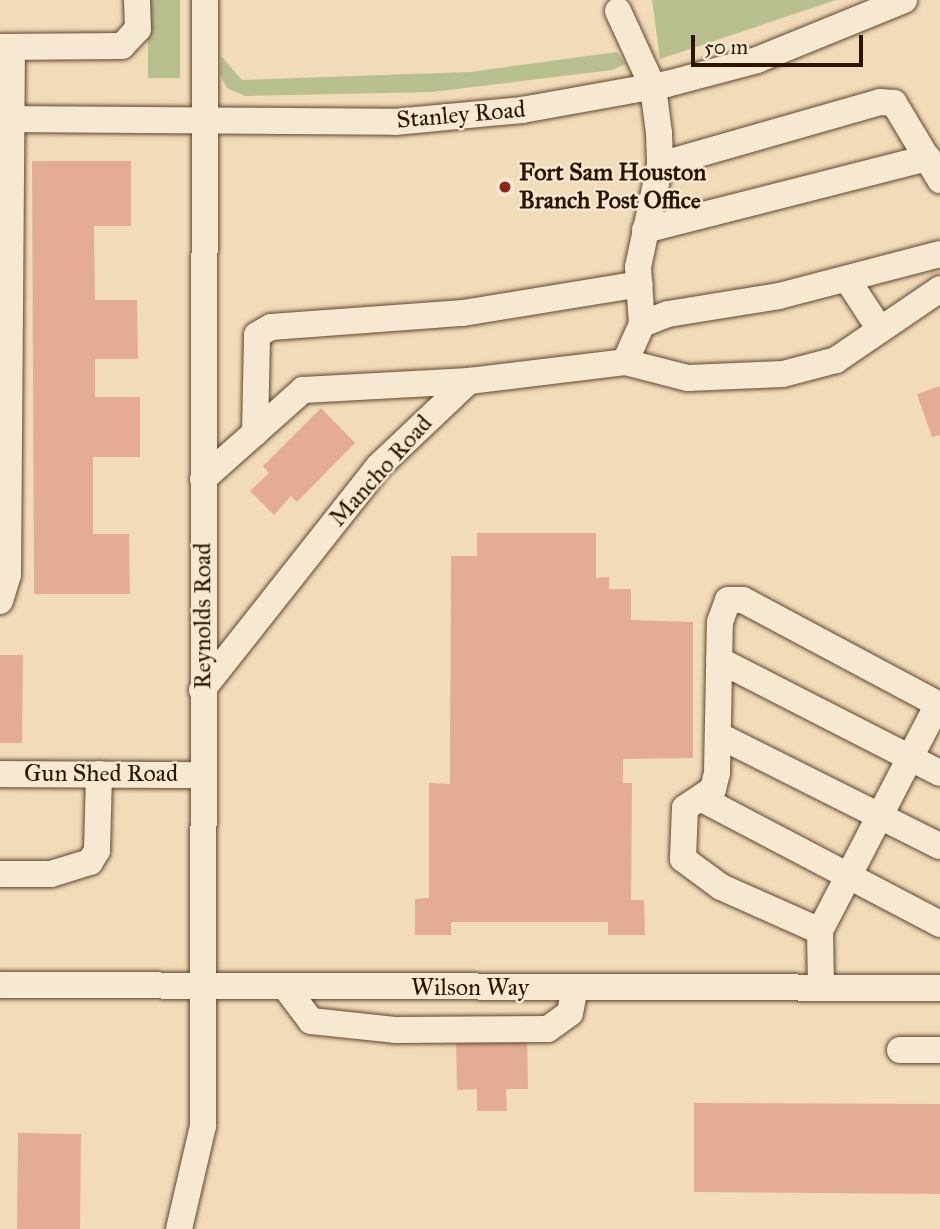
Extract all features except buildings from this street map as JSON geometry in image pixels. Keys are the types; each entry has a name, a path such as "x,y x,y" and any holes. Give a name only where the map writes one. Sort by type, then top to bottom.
{"street":[{"path":"0,601 8,575 6,47 122,46 138,29 137,0"},
{"name":"Reynolds Road","path":"179,1229 203,1126 205,0"},
{"name":"Stanley Road","path":"6,119 395,122 547,106 653,87 757,60 904,0"},
{"path":"618,11 653,87 660,165 645,230 640,284 642,324 625,362"},
{"path":"645,230 934,169 894,103 880,102 660,165"},
{"path":"642,324 847,279 940,254"},
{"path":"847,279 879,328"},
{"path":"255,433 257,335 271,327 463,313 640,284"},
{"path":"204,479 303,390 469,382 625,362 688,378 783,374 836,360 879,328 940,289"},
{"name":"Mancho Road","path":"202,690 379,466 469,382"},
{"path":"820,931 721,887 683,859 685,808 702,799 715,781 721,610 729,600 743,600 939,705 820,931 821,988"},
{"path":"719,660 940,773"},
{"path":"718,735 940,846"},
{"name":"Gun Shed Road","path":"0,774 202,775"},
{"path":"0,874 62,873 90,862 97,851 99,774"},
{"path":"702,799 846,878 940,924"},
{"name":"Wilson Way","path":"0,985 205,988 940,988"},
{"path":"286,988 312,1021 395,1030 548,1029 570,1013 575,988"},
{"path":"900,1049 940,1050"}],"green space":[{"path":"148,0 180,0 180,78 148,78"},
{"path":"652,0 836,0 660,59"},
{"path":"617,52 626,64 612,70 433,92 245,96 227,88 220,74 221,56 242,80 470,72"}],"place":[{"name":"Fort Sam Houston Branch Post Office","path":"505,187"}]}
